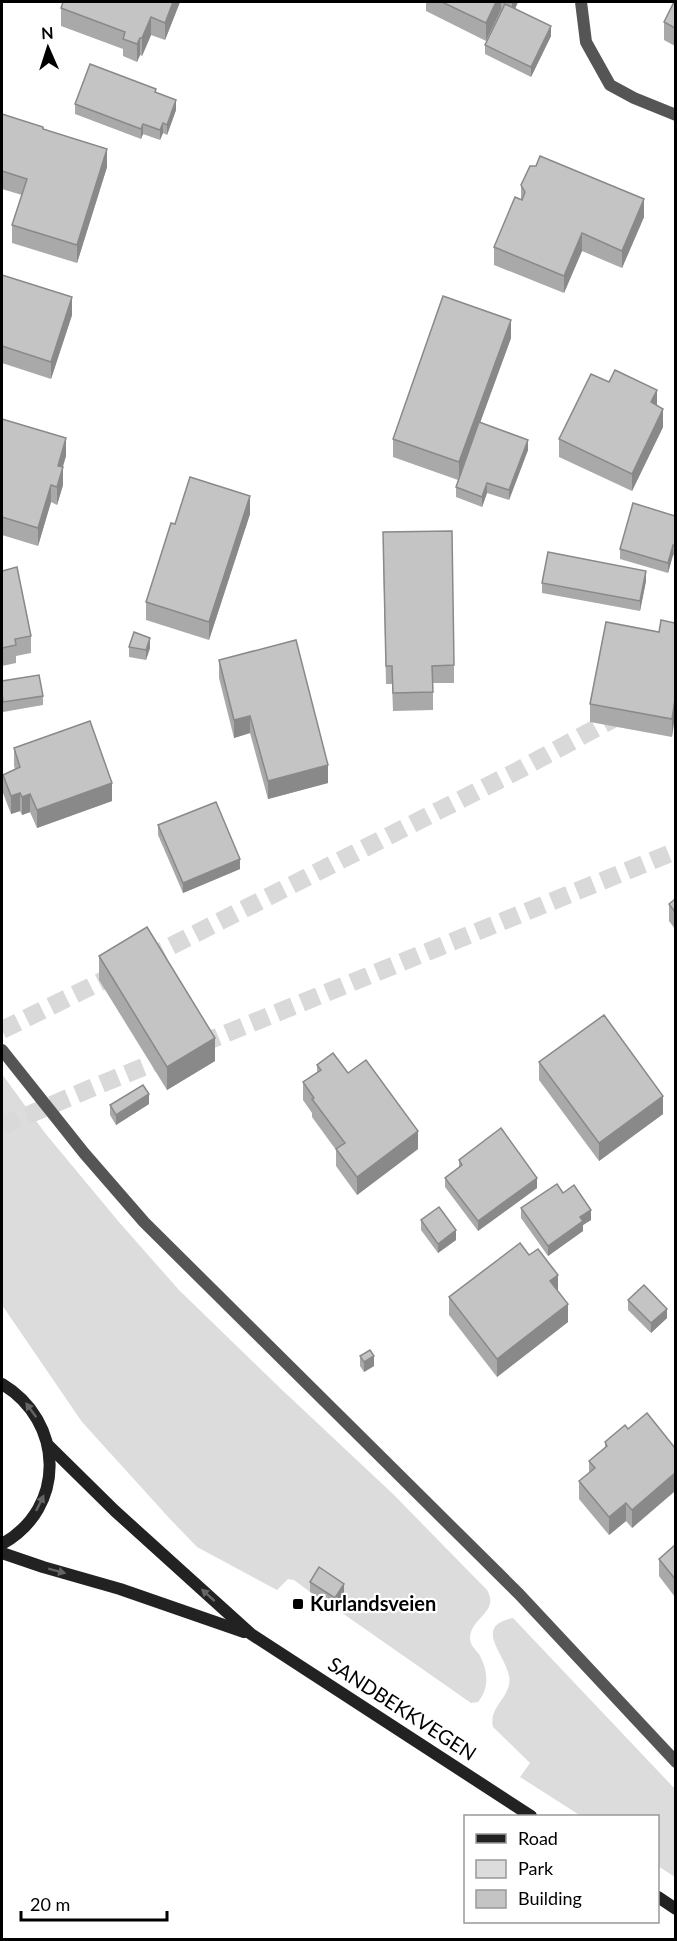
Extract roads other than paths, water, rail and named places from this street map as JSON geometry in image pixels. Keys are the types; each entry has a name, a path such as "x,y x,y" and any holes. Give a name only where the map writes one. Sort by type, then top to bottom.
{"main road":[{"path":"2,1384 15,1392 30,1407 42,1426 49,1446 50,1472 44,1497 32,1519 14,1537 2,1544"},
{"name":"SANDBEKKVEGEN","path":"49,1446 115,1511 251,1634 529,1815"},
{"name":"SANDBEKKVEGEN","path":"2,1553 43,1568 120,1588 251,1634"},
{"path":"659,1898 675,1909"}],"lane":[{"path":"580,2 586,42 610,85 675,115"},
{"path":"2,1050 84,1153 144,1222 519,1594 675,1762"}],"tunnel":[{"path":"2,1030 519,770 624,713"},
{"path":"2,1126 676,851"}],"place":[{"name":"Kurlandsveien","path":"298,1604"}]}
